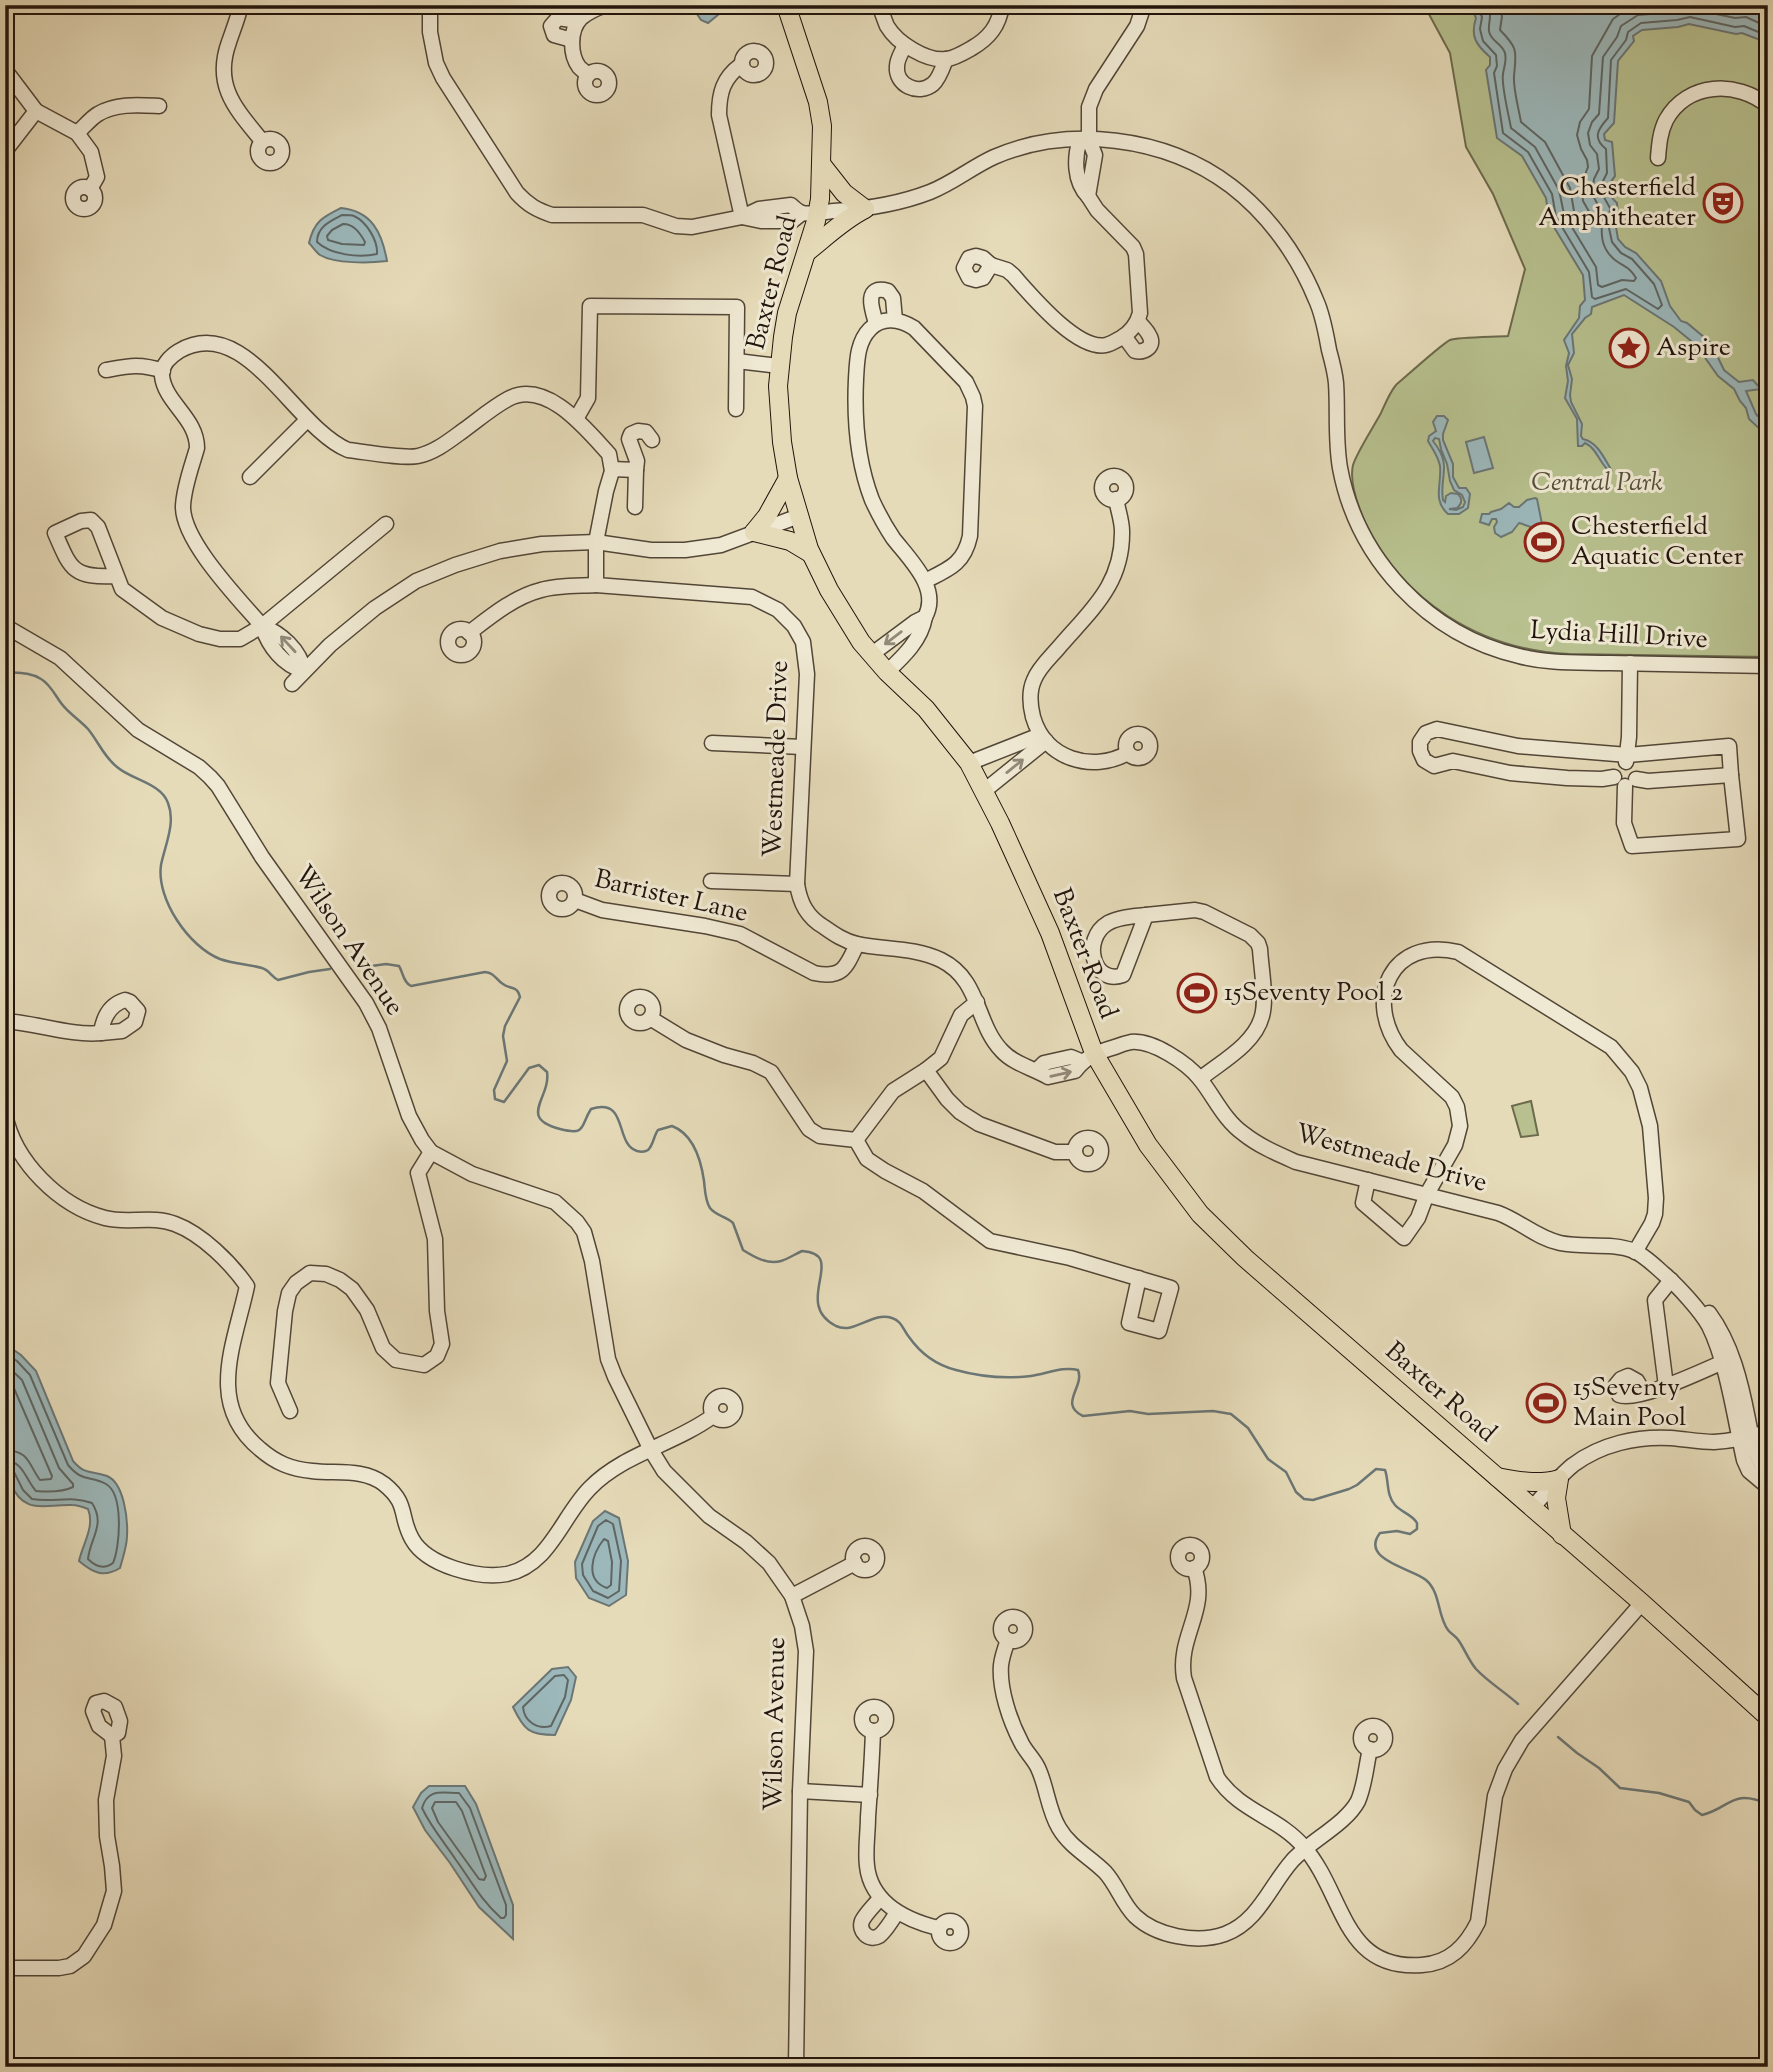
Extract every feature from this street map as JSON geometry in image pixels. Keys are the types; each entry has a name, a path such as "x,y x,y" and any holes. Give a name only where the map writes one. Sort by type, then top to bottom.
{"main road":[{"name":"Baxter Road","path":"786,5 818,102 822,126 822,165 810,212 807,252 787,313 779,366 779,415 788,478 810,553 861,642 887,672 926,709 970,763 1050,933 1088,1057 1148,1146 1200,1214 1245,1258 1642,1603 1768,1717"},
{"path":"807,252 847,218 865,209 844,193 822,165"},
{"path":"788,478 767,516 754,532 790,541 810,553"},
{"path":"1496,1476 1535,1482 1559,1479 1556,1501 1562,1535"}],"street":[{"path":"241,5 225,56 223,74 232,102 262,141"},
{"name":"Lydia Hill Drive","path":"430,5 432,49 443,78 509,182 527,204 552,215 643,215 676,226 692,227 742,218 792,222 810,212 865,209 931,191 1008,152 1065,139 1125,142 1150,147 1204,169 1230,185 1260,212 1287,245 1318,302 1336,379 1336,444 1347,497 1372,552 1413,602 1445,625 1479,643 1501,652 1540,661 1768,666"},
{"path":"588,75 579,67 573,54 572,40 578,21 589,12 607,5"},
{"path":"879,5 887,26 895,37 923,55 946,60 983,41 994,30 1002,5"},
{"path":"990,265 1007,270 1059,323 1085,341 1106,345 1124,336 1138,321 1140,313 1136,254 1133,247 1097,210 1081,185 1076,153 1085,140 1089,107 1096,89 1137,26 1144,5"},
{"path":"572,40 554,35 551,26 558,18 578,21"},
{"path":"905,45 896,70 906,86 913,89 925,89 932,85 946,60"},
{"path":"741,65 722,86 719,115 742,218"},
{"path":"5,70 36,111 77,133 91,152 97,177 90,189"},
{"path":"1658,158 1659,141 1665,121 1675,108 1702,90 1740,90 1768,106"},
{"path":"77,133 97,114 109,109 127,105 159,106"},
{"path":"5,151 36,111"},
{"path":"876,323 870,298 880,290 888,291 894,298 895,320"},
{"path":"576,419 588,398 590,306 737,307 736,409"},
{"path":"887,672 902,659 922,632 929,596 925,581 892,536 877,510 857,447 855,403 862,338 876,323 895,320 914,328 966,382 975,406 971,527 967,548 951,568 925,581"},
{"path":"1124,336 1135,351 1142,352 1149,348 1150,335 1138,321"},
{"path":"304,671 302,658 276,631 262,626 203,554 185,519 184,497 197,440 195,431 170,395 162,377 169,357 193,343 222,344 242,354 282,391 307,420 348,450 414,457 441,446 508,399 534,394 544,397 576,419 609,454 612,469 596,541 596,585"},
{"path":"737,361 779,366"},
{"path":"106,370 147,365 163,371"},
{"path":"250,477 307,420"},
{"path":"635,507 637,461 629,439 631,434 638,431 646,432 652,440"},
{"path":"612,469 636,470"},
{"path":"1116,499 1122,529 1121,548 1112,580 1103,597 1039,670 1030,693 1031,710 1043,738 1063,755 1084,762 1116,759 1128,753"},
{"path":"292,684 330,645 375,608 416,581 455,565 500,551 542,544 596,541 651,550 685,550 721,545 799,516"},
{"path":"116,576 94,577 82,574 68,563 55,533 81,521 91,520 98,527 122,589 162,618 199,634 209,638 240,639 262,626 386,524"},
{"name":"Westmeade Drive","path":"469,632 497,611 549,588 596,585 752,597 778,610 799,634 806,657 797,884 799,898 816,922 840,938 856,944 921,953 942,960 959,972 970,986 990,1034 1002,1051 1013,1060 1037,1070 1044,1063 1071,1057 1088,1057 1130,1042 1139,1042 1168,1053 1184,1064 1200,1079 1227,1119 1244,1134 1271,1151 1296,1161 1498,1213 1510,1217 1541,1236 1561,1243 1635,1252 1673,1282 1702,1316 1727,1360 1737,1370 1745,1438 1744,1460 1749,1471 1768,1487"},
{"path":"872,654 925,617"},
{"name":"Wilson Avenue","path":"5,626 60,658 138,730 199,767 218,786 255,847 366,1003 379,1028 409,1116 431,1152 472,1174 555,1202 577,1222 584,1232 593,1261 608,1359 651,1450 664,1471 709,1516 746,1542 769,1563 792,1595 802,1626 806,1651 800,1791 796,2067"},
{"path":"1630,663 1627,759 1636,768 1625,781 1624,823 1632,846 1738,839 1729,746 1627,759 1518,747 1437,729 1426,733 1420,742 1424,760 1434,766 1453,761 1510,773 1625,781 1647,782 1731,775"},
{"path":"970,763 1043,738"},
{"path":"984,791 1043,738"},
{"path":"712,743 803,747"},
{"path":"711,881 797,884"},
{"name":"Barrister Lane","path":"575,900 602,910 740,934 814,973 823,975 841,972 848,964 856,944"},
{"path":"1146,915 1123,975 1111,976 1103,972 1092,957 1094,938 1107,924 1122,918 1146,915 1195,911 1204,912 1250,935 1260,949 1263,1007 1259,1023 1248,1040 1200,1079"},
{"path":"1368,1180 1363,1203 1404,1238 1419,1218 1427,1194 1455,1144 1460,1116 1452,1097 1394,1041 1386,1022 1384,996 1387,981 1394,968 1404,960 1428,950 1458,952 1611,1047 1632,1072 1640,1088 1650,1126 1656,1198 1652,1223 1635,1252"},
{"path":"856,1140 893,1091 941,1058 955,1024 961,1015 977,1002"},
{"path":"650,1018 685,1040 763,1066 771,1072 809,1129 820,1136 856,1140"},
{"path":"5,1021 29,1022 86,1035 101,1033"},
{"path":"926,1070 947,1099 960,1112 979,1124 1055,1152 1075,1152"},
{"path":"5,1114 13,1141 26,1161 45,1182 68,1201 107,1219 160,1219 178,1225 197,1236 234,1267 247,1286 227,1374 236,1423 242,1433 272,1459 290,1468 363,1475 380,1482 393,1492 402,1504 407,1529 415,1545 437,1561 485,1575 505,1574 525,1568 545,1550 575,1504 590,1487 605,1475 698,1427 713,1416"},
{"path":"856,1140 867,1159 923,1191 990,1241 1070,1258 1139,1278"},
{"path":"290,1411 278,1383 285,1311 289,1293 296,1283 310,1273 340,1280 352,1289 366,1310 383,1348 396,1360 424,1365 437,1356 442,1344 437,1311 435,1239 418,1173 431,1152"},
{"path":"1665,1386 1655,1300 1673,1282"},
{"path":"1644,1393 1727,1360"},
{"path":"1532,1508 1572,1465 1614,1444 1632,1439 1661,1438 1718,1442 1768,1432"},
{"name":"Westmeade Drive","path":"1745,1438 1768,1475"},
{"path":"792,1595 855,1563"},
{"path":"1194,1568 1198,1583 1197,1611 1183,1651 1182,1667 1213,1768 1223,1786 1240,1803 1284,1829 1304,1847 1319,1866 1350,1928 1366,1950 1390,1963 1414,1965 1441,1962 1454,1955 1472,1935 1478,1922 1495,1796 1510,1760 1522,1740 1642,1603"},
{"path":"1008,1640 1001,1666 1013,1726 1040,1771 1060,1829 1077,1849 1110,1877 1129,1908 1145,1923 1167,1934 1211,1937 1240,1927 1254,1913 1282,1872 1304,1847 1353,1809 1363,1787 1370,1749"},
{"path":"873,1731 867,1866 870,1879 880,1898 897,1913 938,1928"},
{"path":"5,1968 70,1966 84,1956 104,1925 114,1891 113,1866 107,1836 106,1800 114,1756 111,1736"},
{"path":"800,1791 870,1795"},
{"path":"880,1898 862,1922 861,1930 866,1936 879,1936 897,1913"},
{"path":"1640,2067 1646,2067"}],"green space":[{"name":"Central Park","path":"1424,5 1768,5 1768,657 1569,654 1505,643 1476,632 1423,598 1381,550 1365,522 1353,486 1353,465 1392,391 1450,340 1508,336 1525,269 1493,194 1466,147 1450,53"},
{"path":"1531,1101 1538,1135 1521,1137 1512,1106"}],"water":[{"path":"691,5 730,5 708,23 701,20"},
{"path":"1470,5 1768,5 1768,43 1742,33 1689,24 1642,30 1633,36 1634,41 1618,61 1614,123 1604,134 1605,140 1612,142 1615,176 1609,190 1617,203 1618,239 1636,253 1661,281 1670,306 1681,321 1711,343 1724,370 1739,382 1753,380 1761,389 1746,391 1756,414 1768,428 1768,448 1762,431 1749,419 1746,408 1734,389 1718,376 1696,345 1674,327 1624,295 1592,307 1591,314 1572,334 1574,353 1568,365 1572,379 1571,402 1582,424 1581,436 1600,452 1612,471 1610,476 1606,474 1607,469 1592,448 1585,443 1578,446 1577,419 1565,398 1569,353 1564,340 1579,318 1580,306 1585,300 1583,275 1549,219 1546,198 1522,156 1497,138 1486,70 1490,65 1490,57 1476,40 1476,18"},
{"path":"341,208 361,214 374,225 387,261 362,262 326,258 309,243 314,230 324,217"},
{"path":"1437,416 1444,416 1448,420 1443,440 1453,464 1453,477 1459,488 1466,488 1470,494 1468,508 1459,514 1448,514 1440,503 1440,466 1428,441 1429,436 1436,431 1433,422","holes":["1435,438 1439,439 1450,481 1465,502 1463,507 1456,510 1449,509 1460,505 1458,494 1451,493 1446,496 1445,502 1443,500 1444,464 1433,441"]},
{"path":"1484,437 1493,468 1474,473 1466,442"},
{"path":"1535,498 1542,524 1539,526 1519,523 1512,532 1501,537 1495,533 1496,519 1492,519 1489,525 1480,522 1482,514 1489,514 1509,503 1519,507 1527,500"},
{"path":"5,1344 21,1355 36,1371 73,1461 85,1471 113,1480 121,1494 127,1520 126,1548 120,1568 114,1571 99,1573 79,1561 89,1529 88,1509 74,1505 29,1504 22,1500 10,1483 5,1444"},
{"name":"15Seventy Main Pool","path":"1543,1388 1546,1389 1545,1394 1554,1400 1549,1401 1549,1405 1556,1407 1558,1411 1552,1422 1541,1417 1543,1402 1537,1400 1535,1395"},
{"path":"605,1511 619,1518 628,1561 626,1595 609,1606 589,1598 576,1578 575,1562 593,1521"},
{"path":"568,1667 576,1677 571,1700 555,1735 528,1730 513,1707 552,1669"},
{"path":"429,1786 465,1786 476,1804 513,1905 513,1939 479,1907 425,1830 413,1807 421,1793"}],"waterway":[{"path":"5,672 28,674 44,681 64,707 88,729 112,763 153,786 164,796 171,818 161,865 164,892 177,920 197,944 220,959 264,969 278,980 330,969"},
{"path":"357,968 386,964 399,966 411,986 485,972 515,989 520,997 505,1026 503,1036 507,1061 494,1090 495,1099 504,1102 529,1068 539,1065 547,1072 547,1081 538,1113 540,1119 547,1124 569,1131 579,1130 591,1109 603,1107 616,1115 630,1147 641,1152 650,1148 658,1130 672,1126 679,1130 691,1141 698,1156 708,1205 715,1213 733,1223 743,1250 756,1258 771,1262 784,1260 802,1251 815,1254 821,1261 818,1305 824,1316 836,1326 850,1328 877,1318 895,1319 924,1354 949,1368 975,1374 1012,1377 1078,1370 1078,1383 1072,1401 1076,1411 1083,1416 1130,1411 1148,1414 1213,1411 1231,1414 1248,1428 1268,1459 1286,1472 1296,1492 1304,1499 1313,1500 1349,1489 1376,1469 1385,1470 1392,1501 1415,1520 1417,1529 1410,1534 1397,1531 1380,1533 1375,1542 1377,1550 1382,1557 1420,1576 1431,1585 1445,1624 1474,1666 1518,1704"},
{"path":"1558,1737 1599,1768 1620,1788 1659,1793 1689,1802 1702,1815 1739,1799 1746,1798 1768,1804"}],"place":[{"name":"Chesterfield Amphitheater","path":"1723,203"},
{"name":"Aspire","path":"1629,348"},
{"name":"Chesterfield Aquatic Center","path":"1544,542"},
{"name":"15Seventy Pool 2","path":"1197,993"},
{"name":"15Seventy Main Pool","path":"1546,1403"}]}
